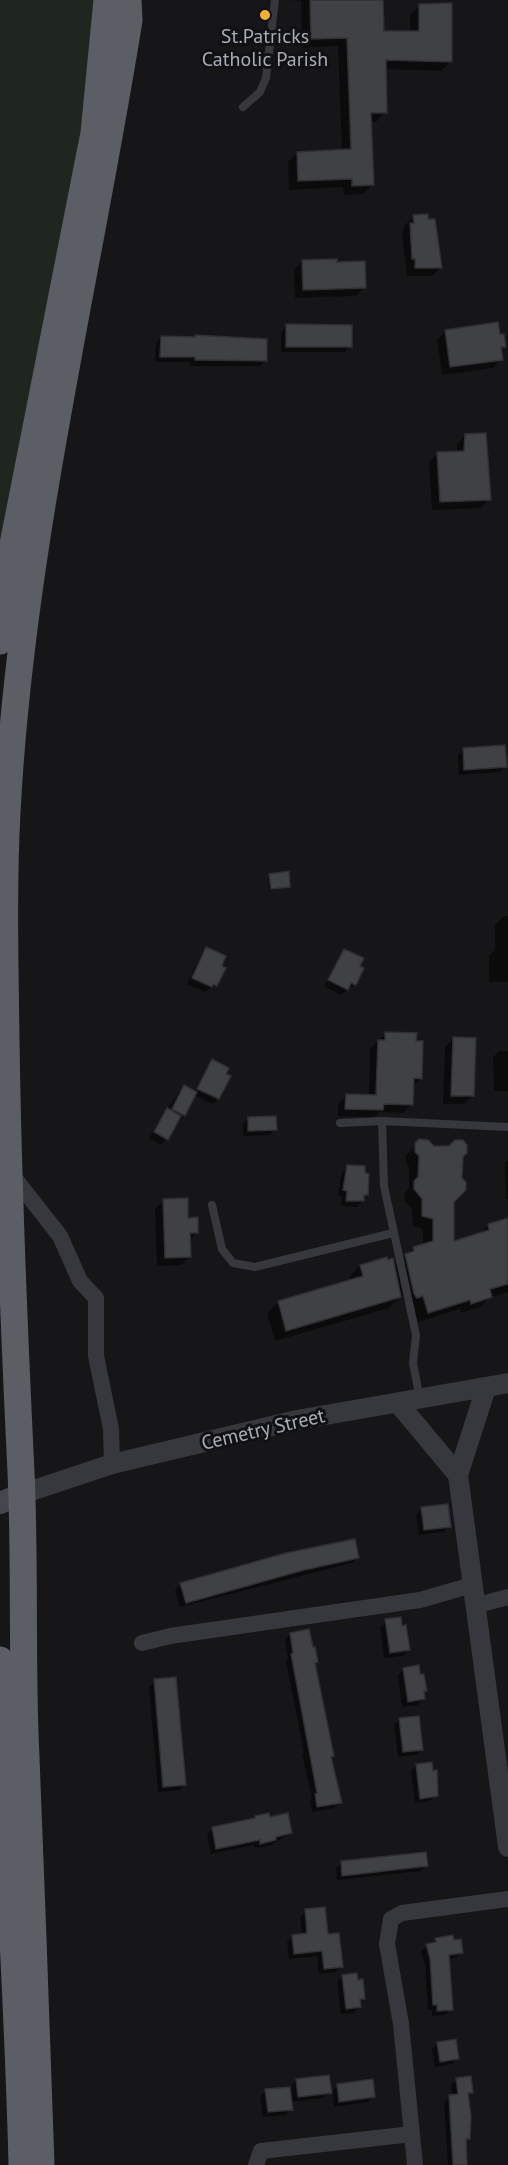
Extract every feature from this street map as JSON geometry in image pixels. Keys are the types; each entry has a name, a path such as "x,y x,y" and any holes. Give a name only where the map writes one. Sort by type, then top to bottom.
{"highway":[{"path":"0,641 6,580 93,133 107,0"},
{"path":"41,2165 25,1730 11,1499 4,888 15,688 27,603 76,319 105,168 129,20 129,0"},
{"path":"0,1660 6,1829 20,2066 22,2165"}],"street":[{"path":"9,1170 60,1236 80,1281 96,1298 98,1309 96,1356 111,1429 112,1464"},
{"name":"Cemetry Street","path":"11,1499 112,1464 297,1420 508,1383"},
{"path":"486,1388 458,1476 508,1847"},
{"path":"398,1403 458,1476"},
{"path":"142,1643 420,1600 472,1585"},
{"path":"474,1606 508,1597"},
{"path":"415,2165 401,2024 387,1944 392,1919 402,1913 508,1899"},
{"path":"256,2165 261,2151 412,2134"}],"lane":[{"path":"243,107 260,92 266,78 275,0"},
{"path":"382,1121 384,1186 416,1335 414,1363 420,1399"},
{"path":"340,1123 382,1121 508,1127"},
{"path":"212,1205 222,1249 233,1263 255,1267 393,1233"}],"shaded area":[{"path":"0,0 97,0 99,50 0,578"}],"building":[{"path":"310,0 383,0 384,31 419,31 419,4 452,3 452,62 386,60 387,113 371,113 374,185 352,186 352,179 298,181 297,152 351,149 347,38 311,39"},
{"path":"428,214 428,219 435,219 442,268 415,268 415,259 412,259 410,223 414,223 413,215"},
{"path":"337,259 337,262 365,261 366,288 303,290 302,260"},
{"path":"498,322 500,334 504,334 506,347 501,347 503,360 450,367 445,330"},
{"path":"286,324 352,325 352,347 286,347"},
{"path":"195,335 267,339 267,361 160,357 161,336 195,337"},
{"path":"486,433 491,500 440,502 437,452 464,451 465,434"},
{"path":"505,745 507,767 464,770 463,748"},
{"path":"289,871 290,887 271,889 269,874"},
{"path":"206,947 226,956 222,966 226,968 217,986 213,984 212,987 192,978"},
{"path":"344,949 364,958 360,966 364,968 356,985 351,983 348,990 328,980"},
{"path":"385,1032 417,1033 416,1041 423,1041 422,1079 414,1078 413,1105 384,1104 383,1110 345,1109 346,1094 376,1095 378,1040 385,1040"},
{"path":"453,1037 476,1038 474,1096 451,1096"},
{"path":"212,1059 229,1068 226,1074 231,1076 219,1099 197,1089"},
{"path":"184,1085 197,1092 185,1116 172,1109"},
{"path":"167,1108 181,1116 168,1140 154,1132"},
{"path":"276,1116 277,1130 248,1131 248,1117"},
{"path":"419,1139 428,1140 434,1146 449,1146 455,1140 463,1140 467,1145 467,1153 463,1157 462,1178 466,1182 466,1190 454,1202 454,1241 489,1230 488,1224 508,1218 508,1284 490,1289 492,1297 471,1304 470,1300 428,1313 423,1296 417,1298 414,1294 405,1254 414,1251 413,1247 433,1241 433,1219 422,1216 422,1199 414,1189 414,1181 418,1177 419,1156 415,1152 415,1143"},
{"path":"347,1165 365,1166 365,1173 369,1174 368,1195 364,1195 364,1201 346,1201 347,1191 343,1190"},
{"path":"188,1198 188,1218 198,1217 198,1233 190,1233 191,1257 165,1258 163,1199"},
{"path":"387,1257 388,1260 393,1258 401,1297 286,1331 278,1301 363,1276 360,1265"},
{"path":"448,1504 451,1527 424,1530 421,1507"},
{"path":"355,1539 359,1558 304,1570 186,1603 180,1583 286,1553"},
{"path":"401,1617 402,1626 406,1625 410,1650 390,1653 385,1619"},
{"path":"309,1629 318,1662 315,1663 334,1756 331,1757 342,1803 317,1807 315,1794 317,1793 291,1654 293,1653 290,1633"},
{"path":"419,1665 420,1674 424,1674 427,1691 424,1691 425,1699 408,1702 403,1668"},
{"path":"176,1677 186,1785 163,1787 154,1679"},
{"path":"419,1716 423,1750 403,1752 399,1718"},
{"path":"432,1762 433,1771 437,1770 438,1796 420,1799 416,1764"},
{"path":"269,1813 270,1817 288,1813 292,1833 260,1844 260,1840 216,1849 212,1827"},
{"path":"426,1852 428,1866 342,1876 341,1861"},
{"path":"325,1907 328,1934 339,1933 343,1967 324,1969 322,1951 294,1954 292,1935 307,1933 305,1909"},
{"path":"453,1935 454,1940 461,1939 463,1953 449,1955 453,2010 437,2011 437,2005 433,2005 430,1958 426,1944 436,1942 435,1938"},
{"path":"357,1973 358,1980 363,1979 365,1999 360,1999 361,2007 346,2009 342,1975"},
{"path":"456,2039 459,2059 440,2062 437,2042"},
{"path":"329,2075 332,2093 298,2097 296,2079"},
{"path":"471,2076 473,2093 468,2093 471,2116 470,2139 466,2139 467,2165 453,2165 449,2095 458,2094 456,2078"},
{"path":"373,2079 375,2097 339,2102 337,2084"},
{"path":"290,2087 293,2110 268,2112 265,2089"}],"place":[{"name":"St.Patricks Catholic Parish","path":"265,15"}]}
